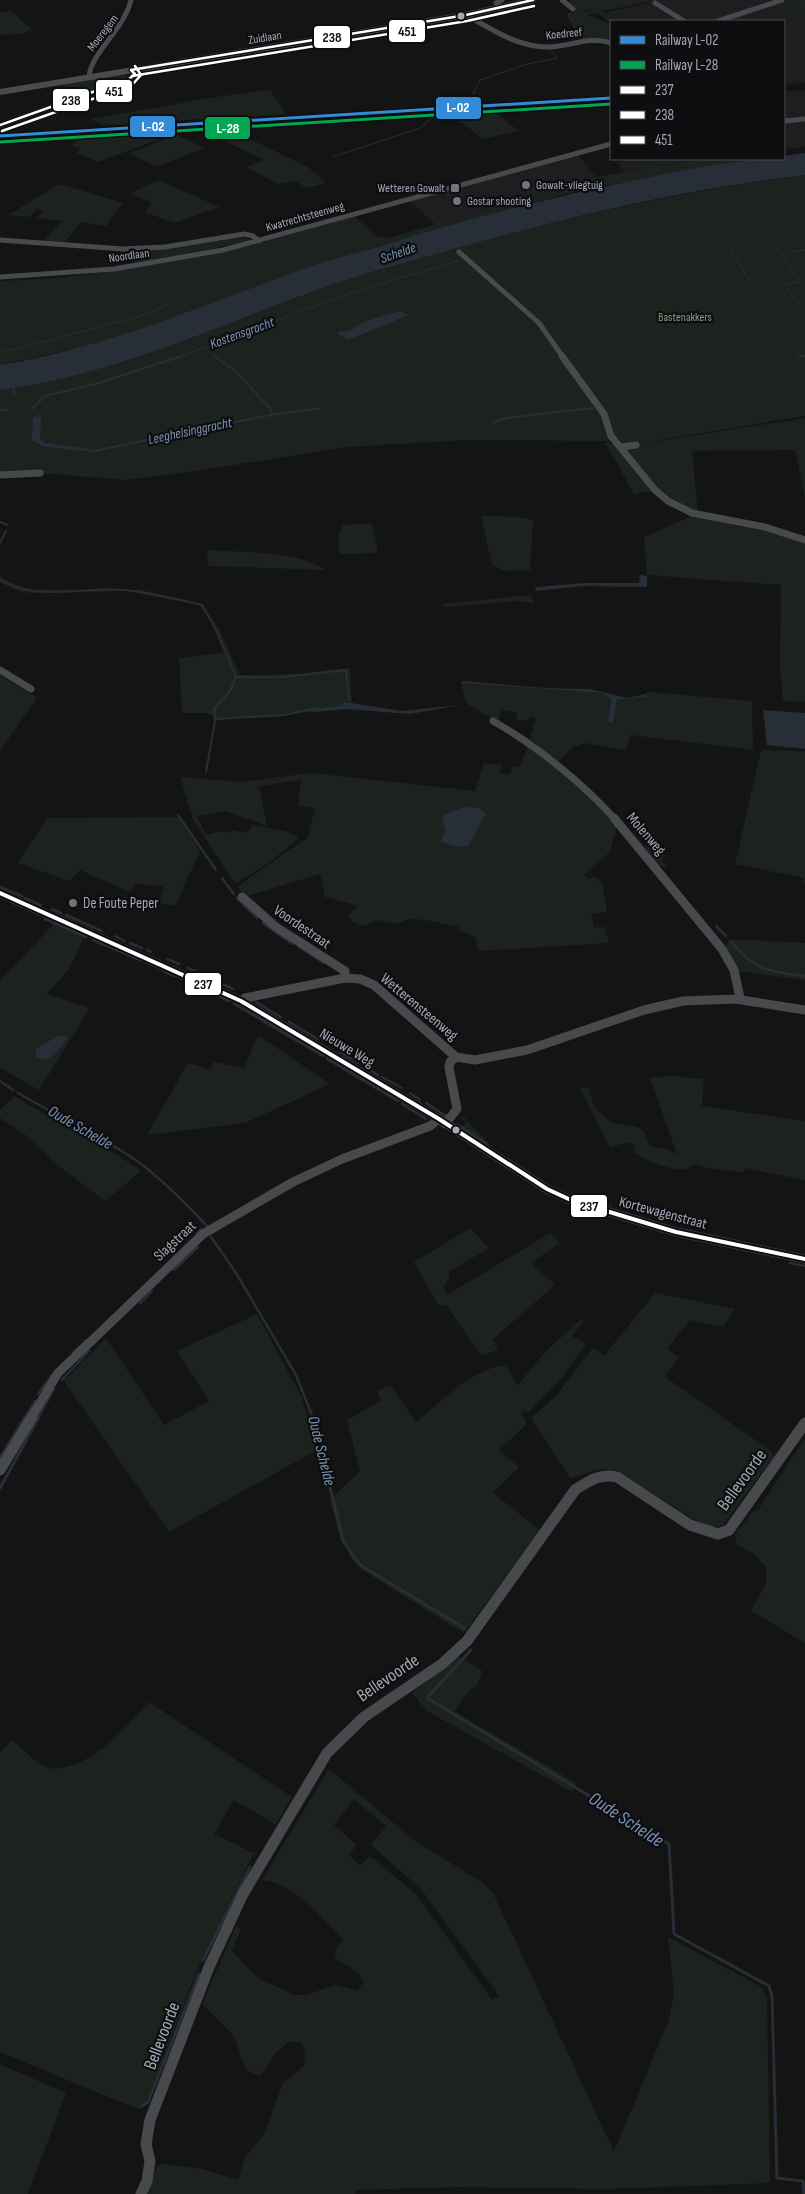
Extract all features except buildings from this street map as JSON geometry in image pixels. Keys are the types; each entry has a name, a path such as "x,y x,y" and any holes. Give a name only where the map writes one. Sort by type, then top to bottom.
{"main road":[{"name":"Zuidlaan","path":"0,92 466,15 533,0"}],"street":[{"name":"Moeregem","path":"90,77 89,71 95,61 128,17 131,0"},
{"path":"500,8 496,3 502,0"},
{"name":"Koedreef","path":"562,0 573,9"},
{"path":"721,20 782,0"},
{"path":"655,3 682,20"},
{"name":"Koedreef","path":"466,15 516,42 529,45 547,48 600,40 610,43"},
{"path":"0,125 129,79 135,74 131,70"},
{"path":"785,121 805,119"},
{"name":"Kwatrechtsteenweg","path":"0,240 108,249 165,247 244,234 253,236 259,241 610,144"},
{"name":"Noordlaan","path":"0,277 128,267 185,258 259,241"},
{"path":"459,252 539,323 604,414 615,441 655,490 681,509 764,527 805,540"},
{"path":"604,414 612,410"},
{"path":"604,440 615,441"},
{"path":"621,447 636,445"},
{"path":"0,475 40,473"},
{"path":"0,670 30,689"},
{"name":"Molenweg","path":"493,721 525,739 555,760 643,850 700,925 726,953 733,968 740,998"},
{"path":"0,893 241,1001"},
{"name":"Voordestraat","path":"242,896 265,920 345,971 345,978"},
{"name":"Wetterensteenweg","path":"241,1001 246,998 345,978 360,979 374,985 456,1057 471,1061 502,1057 665,1004 740,998 805,1010"},
{"name":"Nieuwe Weg","path":"241,1001 442,1121"},
{"path":"442,1121 454,1115 457,1109 449,1067 450,1062 456,1057"},
{"name":"Kortewagenstraat","path":"442,1121 547,1189 573,1201 676,1232 805,1259"},
{"name":"Slagstraat","path":"0,1470 58,1373 203,1234 293,1182 342,1159 442,1121"},
{"name":"Bellevoorde","path":"141,2194 147,2181 150,2161 146,2144 150,2120 209,1967 243,1894 327,1753 342,1733 372,1710 438,1667 465,1643 476,1631 576,1490 586,1481 601,1475 616,1477 690,1525 718,1534 729,1530 805,1423"}],"shaded area":[{"path":"646,0 805,0 805,83 785,84 785,20 612,20 601,13 649,3"},
{"path":"785,91 805,91 805,147 785,149"},
{"path":"578,155 596,177 542,193 544,196 526,201 522,199 436,225 408,200"},
{"path":"695,160 624,172 617,162"}],"green space":[{"path":"573,0 646,0 648,2 602,10 584,11 573,8 568,2"},
{"path":"805,0 805,15 779,6"},
{"path":"573,10 606,11 602,13 612,20 610,22 598,13 587,15 610,24 610,42 584,42 567,15 576,12"},
{"path":"11,11 32,30 20,34 0,35 0,13"},
{"path":"123,74 127,77 76,96 63,84"},
{"path":"270,90 286,114 103,125 91,119 216,97"},
{"path":"490,109 519,131 483,139 447,111"},
{"path":"194,126 98,162 76,153 80,149 70,145 92,134"},
{"path":"223,126 308,167 326,183 307,188 295,181 277,184 247,167 264,160 205,132"},
{"path":"177,135 205,148 156,167 129,153"},
{"path":"695,160 757,160 581,190 458,223 306,268 182,315 128,333 75,349 0,365 0,281 91,274 180,260 267,240 355,216 375,236 388,238 523,199 526,201 543,196 541,193 596,177"},
{"name":"Bastenakkers","path":"805,175 805,416 645,443 805,418 805,498 795,450 692,451 698,513 680,507 658,490 615,441 467,440 347,447 125,480 52,474 0,475 0,390 43,383 127,361 364,274 506,235 633,204"},
{"path":"158,180 220,207 174,223 145,212 152,202 130,194"},
{"path":"60,184 123,203 106,226 81,222 63,244 42,242 62,221 37,218 44,210 37,209 30,217 8,215"},
{"path":"241,237 249,240 194,253 134,263 136,251 170,249"},
{"path":"605,442 617,446 653,491 634,494"},
{"path":"694,515 757,527 805,542 805,702 783,701 780,664 781,585 647,575 644,537"},
{"path":"481,516 519,517 533,520 530,570 504,571 492,565"},
{"path":"372,523 378,553 339,554 339,534 343,525"},
{"path":"207,550 284,555 313,563 327,570 208,566"},
{"path":"0,577 26,590 141,590 203,604 220,631 240,675 297,674 350,668 352,702 345,702 341,706 313,708 312,712 236,719 217,718 207,713 182,713 179,658 224,653 210,621 199,605 126,591 30,593 18,591 0,582"},
{"path":"530,595 535,603 516,601 451,607 444,607 442,604"},
{"path":"0,675 37,698 0,751"},
{"path":"461,683 603,693 611,699 608,722 613,723 617,700 645,697 647,692 752,701 753,750 631,735 626,750 585,743 573,747 559,761 530,739 536,718 530,717 528,721 516,719 518,713 502,710 498,722 466,703"},
{"path":"529,743 564,771 617,826 610,852 584,875 589,879 595,877 602,883 607,912 591,914 594,928 605,927 609,943 478,951 475,937 459,930 459,927 436,922 410,919 398,924 376,920 363,926 353,922 347,915 359,906 325,897 320,874 244,897 238,887 240,885 308,837 315,808 298,806 301,780 259,786 267,826 225,811 197,816 206,835 222,831 230,833 233,830 244,833 251,829 252,825 285,831 298,836 297,840 270,862 235,884 193,819 180,777 241,782 311,773 475,791 484,763 502,765 500,773 510,774 513,766 520,767"},
{"path":"761,750 805,751 805,883 803,883 804,878 735,864"},
{"path":"178,817 200,851 175,906 159,903 164,887 136,883 130,892 80,870 69,881 18,863 47,818"},
{"path":"646,846 666,849 662,861 668,868 659,866 646,850"},
{"path":"54,924 84,937 70,968 47,994 90,1008 39,1090 0,1068 0,981","holes":["63,1036 67,1037 55,1055 45,1060 46,1044 53,1039"]},
{"path":"732,939 805,943 805,980 738,971 725,946"},
{"path":"258,1035 330,1084 245,1123 147,1135 188,1063 210,1069 214,1062 244,1068"},
{"path":"672,1076 704,1079 702,1106 805,1121 805,1180 745,1168 743,1172 713,1169 695,1164 685,1169 672,1168 638,1155 634,1152 635,1147 630,1142 610,1147 580,1088 589,1087 594,1107 610,1122 637,1127 643,1130 650,1147 666,1149 677,1154 650,1078"},
{"path":"14,1096 141,1171 105,1201 55,1163 27,1136 0,1118 0,1110"},
{"path":"464,1117 492,1147 454,1124 457,1122 462,1126 467,1122 461,1118"},
{"path":"470,1228 489,1248 449,1272 450,1276 443,1287 447,1295 550,1233 560,1243 531,1263 555,1285 493,1339 498,1350 481,1355 446,1305 438,1305 414,1262"},
{"path":"655,1293 735,1309 723,1327 690,1320 667,1349 679,1357 665,1377 771,1451 774,1456 724,1524 718,1527 703,1525 617,1471 600,1469 572,1478 568,1475 531,1418 555,1397 593,1348 604,1356"},
{"path":"257,1314 302,1398 317,1450 169,1532 64,1381 106,1338 164,1425 209,1401 177,1351"},
{"path":"581,1319 584,1321 572,1336 586,1344 560,1380 527,1413 524,1410 521,1413 527,1424 499,1450 519,1467 493,1493 540,1530 464,1633 362,1570 352,1560 339,1533 330,1500 360,1471 347,1420 381,1401 377,1391 390,1385 416,1422 469,1379 493,1368 506,1365 517,1386 546,1351"},
{"path":"805,1438 805,1643 751,1611 766,1583 766,1567 753,1553 737,1545 735,1534 753,1512 758,1510"},
{"path":"458,1655 482,1671 478,1685 471,1689 454,1711 576,1783 572,1792 427,1711 412,1693"},
{"path":"149,1702 292,1797 276,1825 234,1800 214,1834 258,1855 253,1855 199,1966 147,2101 140,2110 0,2052 0,1753 12,1740 47,1768 60,1768 78,1763 101,1750"},
{"path":"329,1769 414,1840 483,1883 493,1893 614,2152 668,2022 674,1994 668,1937 760,1986 767,1997 770,2183 608,2189 459,2187 356,2190 355,2194 147,2194 157,2166 163,2164 202,2169 238,2180 244,2159 264,2134 283,2083 304,2066 305,2052 301,2043 289,2041 276,2053 260,2076 253,2074 245,2066 235,2039 202,2004 236,1926 241,1929 232,1951 258,1978 294,1995 306,1995 336,1985 358,1991 363,1982 359,1973 335,1958 336,1949 343,1939 296,1894 274,1882 262,1880","holes":["354,1799 386,1826 371,1845 421,1889 499,1996 492,2000 416,1894 370,1856 360,1866 349,1855 357,1845 334,1825"]},
{"path":"0,2064 66,2093 28,2194 0,2194"}],"water":[{"name":"Schelde","path":"805,153 805,175 721,187 637,203 513,233 402,263 331,285 127,361 43,383 0,390 0,365 78,348 116,337 331,260 444,227 578,192 697,168 758,160 785,160 785,156"},
{"path":"399,311 409,315 348,340 337,333 340,331 348,332 363,322"},
{"path":"41,416 40,438 44,443 82,448 80,451 43,446 32,441 33,417"},
{"path":"640,575 647,576 647,587 584,586 535,591 536,587 584,583 639,583"},
{"path":"462,681 545,688 589,689 627,698 646,694 646,697 617,700 613,723 608,722 611,699 603,693 461,683"},
{"path":"345,702 401,711 460,705 410,714 347,709 312,712 313,708 341,706"},
{"path":"763,710 805,713 805,749 767,745"},
{"path":"465,807 479,808 486,814 468,846 458,847 440,842 446,830 442,820 444,814"},
{"path":"60,1035 68,1037 55,1055 45,1060 35,1057 37,1048"}],"waterway":[{"path":"572,13 568,14 581,41"},
{"path":"478,83 480,80 527,64 557,58 550,49"},
{"path":"470,100 478,84"},
{"path":"332,157 420,128 438,113 462,111"},
{"path":"775,246 800,282 784,284 805,313"},
{"path":"790,249 792,252 805,250"},
{"path":"731,252 753,285"},
{"name":"Kostensgracht","path":"180,357 345,295 457,261"},
{"path":"0,353 137,317 171,304"},
{"name":"Leeghelsinggracht","path":"204,348 216,357"},
{"name":"Leeghelsinggracht","path":"214,356 235,371 270,408 271,414"},
{"path":"799,357 805,356"},
{"name":"Kostensgracht","path":"32,409 45,396 99,383 180,357"},
{"path":"13,385 14,394"},
{"name":"Leeghelsinggracht","path":"80,449 94,451 270,415 322,408"},
{"path":"494,422 506,418 593,408"},
{"name":"Leeghelsinggracht","path":"0,410 8,410"},
{"name":"Leeghelsinggracht","path":"0,522 7,525"},
{"name":"Leeghelsinggracht","path":"0,543 6,531"},
{"name":"Leeghelsinggracht","path":"0,580 15,587 46,592 126,590 155,594 202,605 217,631 236,677"},
{"path":"236,677 282,677 346,670 349,700"},
{"path":"206,772 215,721 214,709 230,691 236,677"},
{"path":"215,719 284,715 312,709"},
{"path":"178,815 181,819"},
{"path":"180,818 216,870"},
{"path":"222,878 234,894"},
{"path":"0,887 22,896"},
{"path":"25,898 41,905"},
{"path":"237,898 257,918"},
{"path":"52,909 61,913"},
{"path":"66,915 102,931"},
{"path":"45,919 86,937"},
{"path":"263,923 292,944"},
{"name":"Leeghelsinggracht","path":"716,926 726,936"},
{"path":"115,936 125,941"},
{"path":"93,940 140,960"},
{"name":"Leeghelsinggracht","path":"730,941 747,958 763,968 781,973 805,976"},
{"path":"130,943 142,948"},
{"path":"299,947 324,963"},
{"path":"147,950 151,952"},
{"path":"167,959 179,964"},
{"path":"188,968 233,989"},
{"path":"163,971 175,976"},
{"path":"212,993 229,1001"},
{"path":"256,1002 281,1017"},
{"path":"234,1004 323,1056"},
{"path":"289,1022 318,1039"},
{"path":"340,1052 358,1063"},
{"path":"327,1059 398,1101"},
{"path":"369,1069 378,1075"},
{"path":"382,1077 402,1088"},
{"name":"Oude Schelde","path":"0,1081 13,1090"},
{"name":"Oude Schelde","path":"18,1093 108,1143 147,1168 207,1226"},
{"path":"410,1093 420,1100"},
{"path":"426,1103 446,1116 448,1115"},
{"path":"402,1104 426,1119"},
{"path":"460,1126 488,1144"},
{"path":"196,1235 201,1229"},
{"name":"Oude Schelde","path":"211,1237 236,1273 296,1375 313,1418"},
{"path":"174,1270 198,1247"},
{"path":"790,1263 805,1266"},
{"path":"140,1303 152,1291"},
{"path":"73,1353 86,1340"},
{"path":"62,1380 89,1351"},
{"path":"38,1394 55,1371"},
{"path":"38,1418 54,1389"},
{"path":"25,1418 35,1401"},
{"path":"0,1458 25,1417"},
{"path":"0,1488 39,1417"},
{"name":"Oude Schelde","path":"313,1417 343,1541 360,1565 464,1628"},
{"name":"Oude Schelde","path":"471,1650 427,1698 669,1844 674,1934 769,1986 772,1996 777,2178 803,2181 804,2194"},
{"path":"203,1960 250,1867"},
{"path":"142,2106 148,2102 199,1974"}],"rail line":[{"name":"L-02","path":"0,136 610,98"},
{"name":"L-28","path":"0,142 610,104"}],"transit line":[{"name":"238","path":"131,70 466,15 533,0"},
{"name":"451","path":"132,76 467,21 534,6"},
{"name":"451","path":"2,131 132,85 141,75 135,66"},
{"name":"238","path":"0,125 129,79 135,74 131,70"},
{"name":"237","path":"0,893 241,1001 439,1119 547,1189 573,1201 676,1232 805,1259"}],"place":[{"name":"Gowalt-vliegtuig","path":"526,185"},
{"name":"Wetteren Gowalt","path":"455,188"},
{"name":"Gostar shooting","path":"457,201"},
{"name":"De Foute Peper","path":"73,903"}]}
